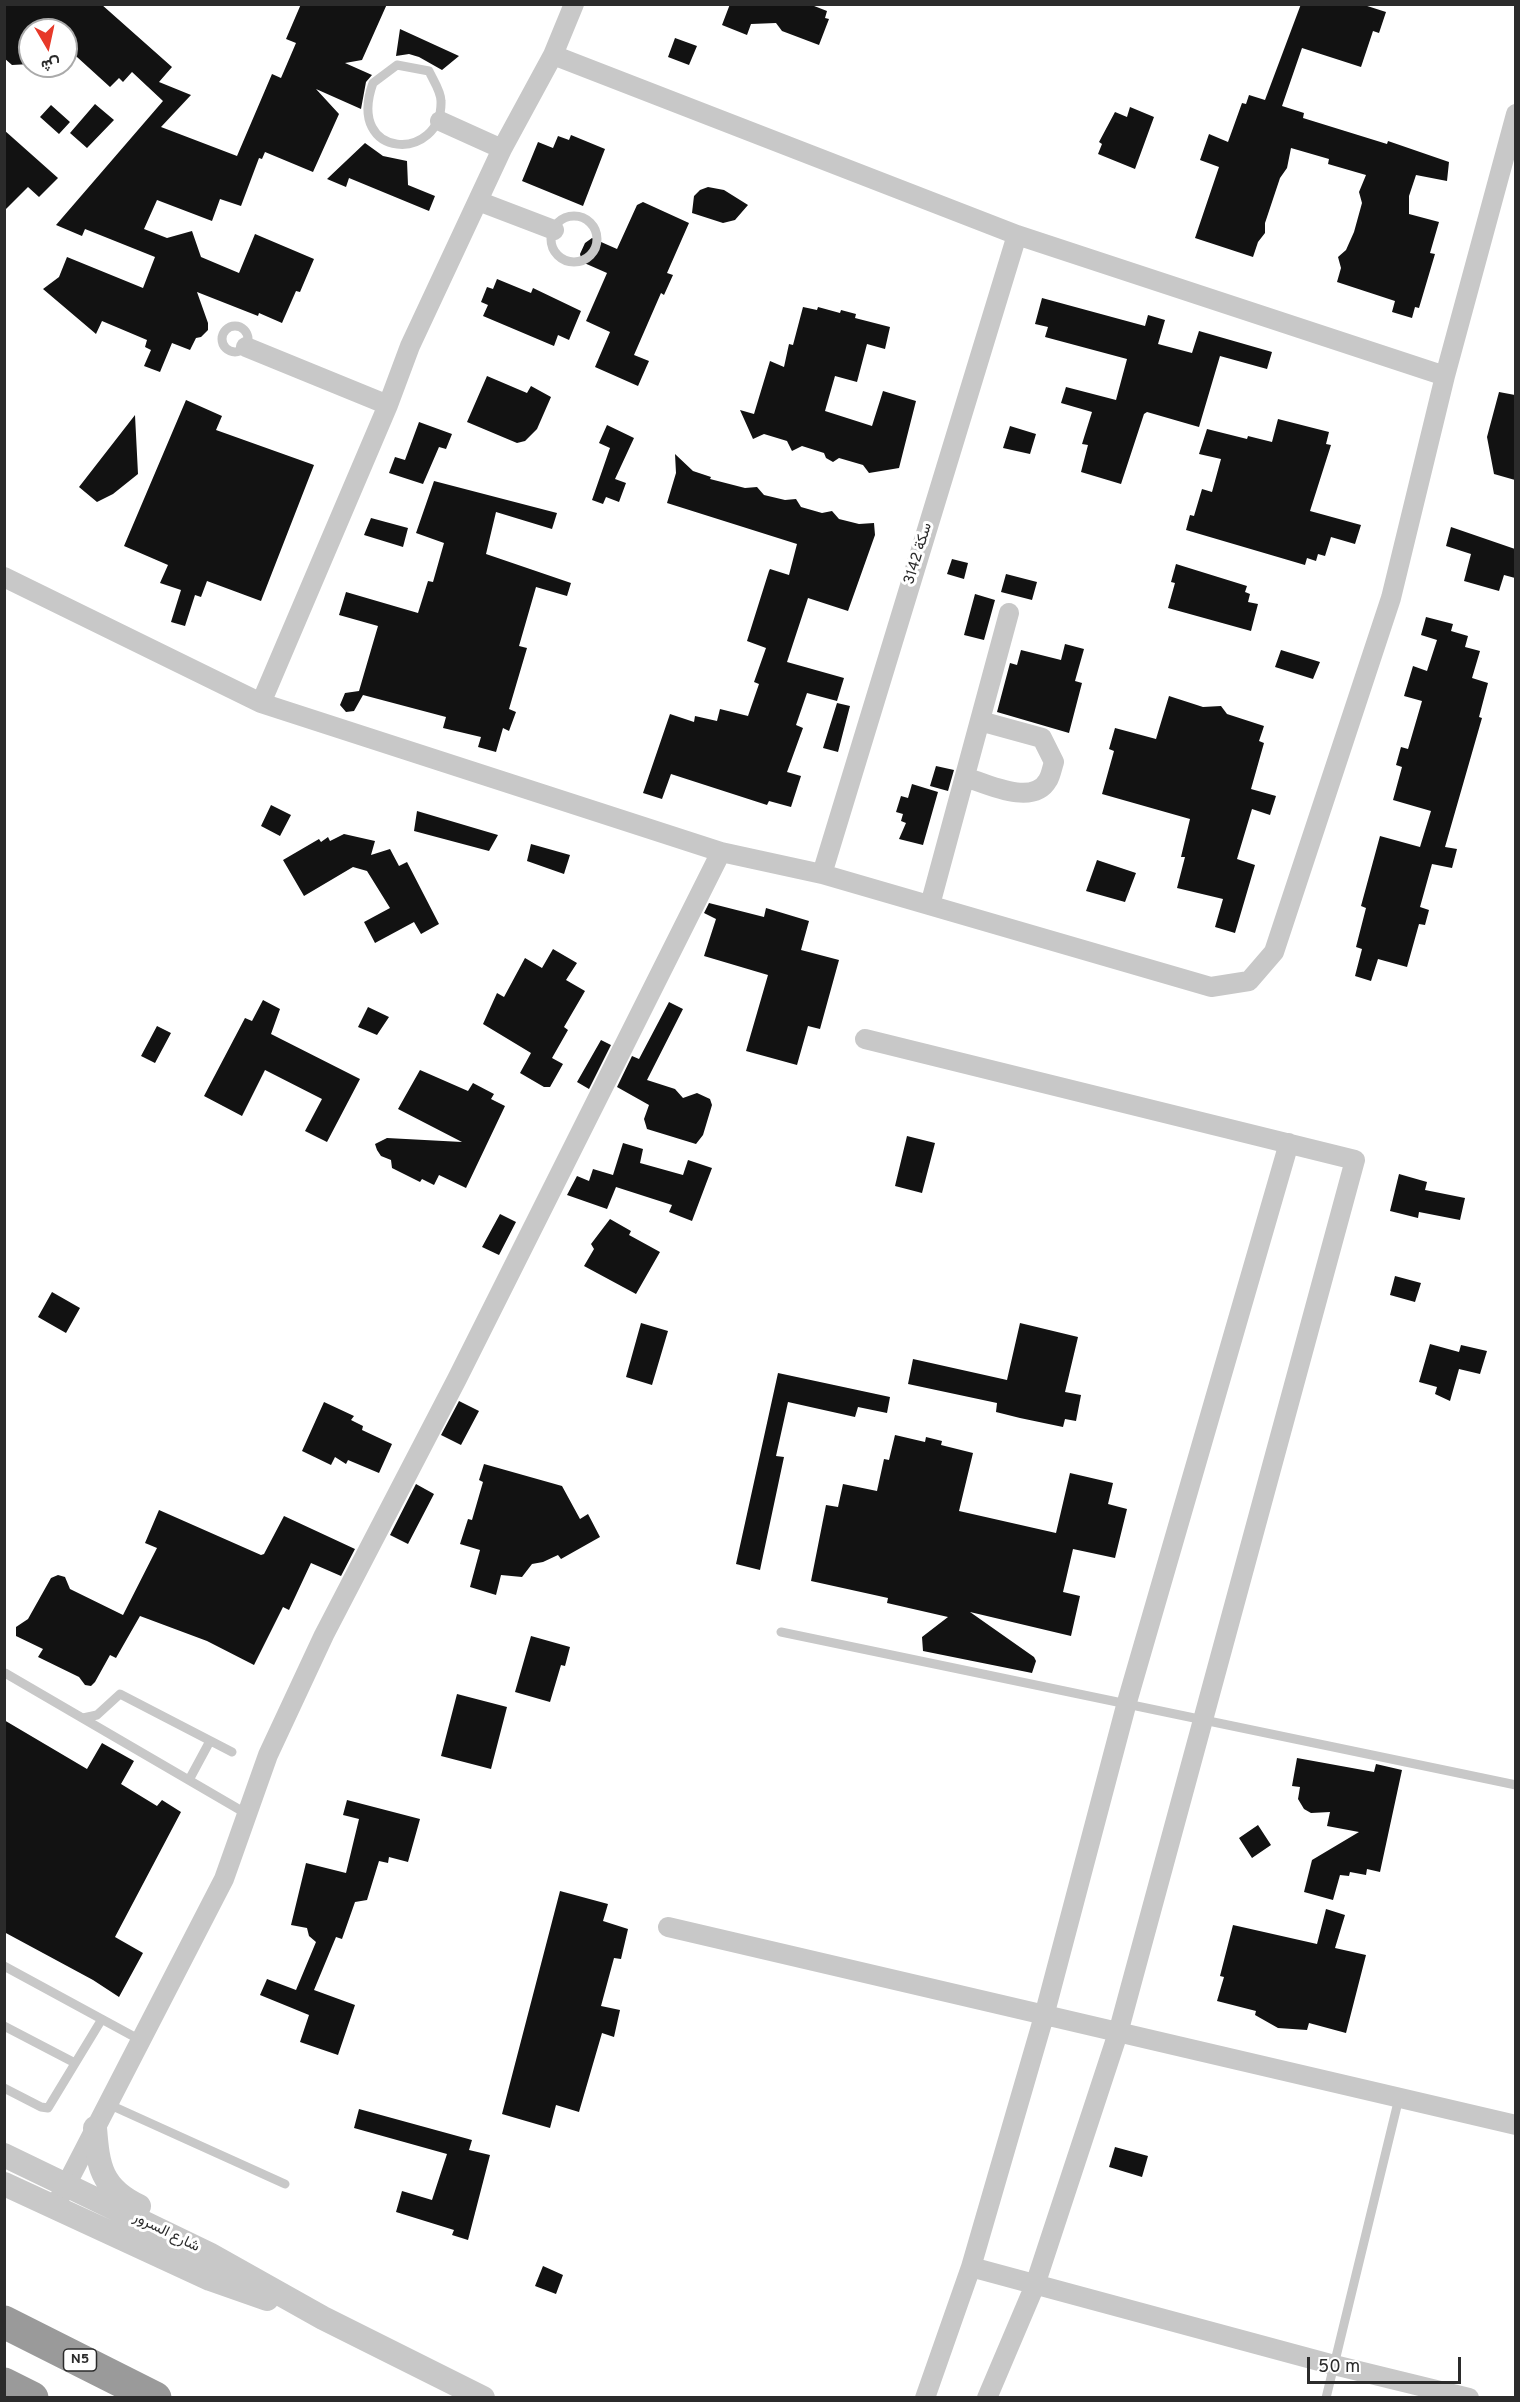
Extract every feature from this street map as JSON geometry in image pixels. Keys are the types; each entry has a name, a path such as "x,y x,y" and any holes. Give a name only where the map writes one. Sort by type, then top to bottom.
{"highway":[{"name":"N5","path":"4,2322 155,2397"},
{"path":"4,2384 32,2397"}],"street":[{"path":"261,703 388,405 410,346 502,149 553,55 574,4"},
{"path":"553,55 1017,235 1444,376"},
{"path":"4,577 261,703 721,852 822,874 1211,987 1249,981 1274,952 1391,598 1444,376 1515,114"},
{"path":"440,121 502,149"},
{"path":"478,201 554,230"},
{"name":"سكة 3142","path":"822,874 1017,235"},
{"path":"246,347 388,405"},
{"path":"930,904 1010,613"},
{"path":"965,777 1022,794 1037,791 1048,781 1054,762 1042,738 980,721"},
{"path":"55,2208 224,1879 268,1755 324,1635 457,1379 721,852"},
{"path":"865,1039 1355,1160 1118,2033 1035,2285 987,2397"},
{"path":"925,2397 971,2267 1044,2016 1127,1702 1289,1143"},
{"path":"668,1927 1515,2125"},
{"path":"95,2128 98,2163 108,2185 128,2201 187,2230 209,2254"},
{"name":"شارع السرور","path":"4,2155 209,2254 323,2318 483,2397"},
{"name":"شارع السرور","path":"4,2184 210,2279 323,2318"},
{"path":"971,2267 1334,2365 1469,2397"}],"lane":[{"path":"397,65 429,71 441,99 440,121 428,135 407,146 384,142 373,130 366,111 373,83 397,65"},
{"path":"571,216 589,220 598,236 594,253 578,263 560,259 551,243 554,230 558,221 571,216"},
{"path":"781,1632 1127,1702 1515,1785"},
{"path":"5,1673 247,1814"},
{"path":"83,1718 97,1715 120,1694 231,1752"},
{"path":"189,1780 210,1741"},
{"path":"4,1966 142,2040"},
{"path":"4,2088 40,2107 48,2108 102,2019"},
{"path":"4,2025 75,2063"},
{"path":"1326,2397 1399,2098"},
{"path":"108,2104 285,2184"}],"building":[{"path":"4,4 101,4 172,67 159,82 191,95 161,127 237,156 272,74 281,78 296,43 286,39 301,4 387,4 362,60 345,63 372,75 366,82 361,109 316,89 339,114 313,172 265,152 262,159 259,158 241,206 220,199 212,221 157,200 144,229 167,238 192,231 201,257 239,273 255,234 314,259 300,292 296,291 282,323 197,292 208,323 208,330 201,337 196,338 190,350 172,343 160,372 144,366 151,350 145,347 147,340 102,321 96,334 43,289 59,277 67,257 143,288 155,257 85,229 82,236 56,225 163,101 132,72 123,82 119,78 110,87 78,58 78,18 18,18 18,65 12,65 4,58"},
{"path":"730,4 809,4 827,11 825,18 829,19 819,45 782,31 776,23 751,24 747,35 722,25"},
{"path":"1301,4 1361,4 1386,12 1379,33 1373,31 1361,67 1302,48 1282,106 1304,113 1303,118 1387,144 1388,141 1449,162 1447,181 1416,175 1409,196 1409,214 1439,222 1430,253 1435,254 1419,308 1415,307 1412,318 1392,312 1395,301 1337,282 1341,268 1338,257 1346,250 1354,232 1362,203 1359,192 1366,175 1328,164 1329,159 1291,148 1287,168 1280,178 1265,223 1265,233 1258,242 1253,257 1195,238 1219,167 1200,160 1209,134 1228,142 1242,103 1246,104 1249,95 1265,100"},
{"path":"400,29 459,56 442,70 419,57 409,54 396,56"},
{"path":"675,38 697,46 689,65 668,57"},
{"path":"95,104 114,120 87,148 70,133"},
{"path":"51,105 70,122 59,134 40,117"},
{"path":"1130,107 1154,117 1135,169 1098,154 1102,144 1099,142 1115,112 1127,117"},
{"path":"4,130 58,178 39,197 28,187 4,211"},
{"path":"571,135 605,149 583,206 522,181 538,142 553,148 558,136 569,140"},
{"path":"365,143 383,156 407,161 408,185 435,196 429,211 349,178 346,187 327,179"},
{"path":"708,187 724,190 748,205 735,220 723,223 692,213 694,196 700,190"},
{"path":"643,202 689,223 667,273 673,275 664,295 661,293 634,355 649,361 638,386 595,367 610,332 586,321 607,273 582,262 580,254 585,243 592,238 617,249 637,205"},
{"path":"497,279 531,293 533,288 581,311 569,340 558,335 554,346 483,316 488,305 481,302 487,287 493,289"},
{"path":"1042,298 1145,326 1148,315 1165,320 1158,344 1192,353 1199,331 1272,352 1267,369 1220,356 1199,427 1147,412 1144,414 1121,484 1081,472 1088,445 1082,444 1092,412 1061,403 1066,387 1116,400 1127,359 1045,337 1048,327 1035,324"},
{"path":"803,307 817,310 818,307 840,313 841,310 856,314 855,318 890,327 885,349 867,344 857,382 835,376 825,411 872,426 883,391 916,401 899,468 869,473 863,465 839,458 833,462 826,458 824,453 802,446 792,451 787,441 764,434 753,439 740,410 754,414 770,361 784,367 789,344 793,345"},
{"path":"487,376 527,393 531,386 551,397 537,429 525,441 517,443 467,422"},
{"path":"1499,392 1515,395 1515,480 1494,474 1487,437"},
{"path":"186,400 222,416 216,430 314,465 261,601 207,581 201,597 195,595 185,626 171,622 181,590 160,583 168,565 124,546"},
{"path":"135,415 138,474 113,494 97,502 79,487"},
{"path":"1278,419 1329,432 1326,444 1331,445 1310,511 1361,525 1355,544 1331,537 1325,556 1318,554 1316,561 1307,558 1305,565 1186,530 1190,515 1194,516 1202,489 1212,492 1221,459 1199,454 1207,429 1247,439 1248,436 1272,442"},
{"path":"419,422 452,434 446,449 439,447 423,484 389,473 395,457 405,460"},
{"path":"607,425 634,438 615,479 626,483 619,502 606,497 603,504 592,500 610,448 599,443"},
{"path":"1010,426 1036,434 1030,454 1003,448"},
{"path":"675,454 693,471 711,477 710,479 745,488 757,487 764,495 785,500 796,499 801,507 822,513 832,511 839,519 859,524 874,523 875,535 848,611 808,598 787,662 844,678 837,701 807,693 796,725 803,728 787,772 801,776 791,807 769,801 767,805 671,774 662,799 643,793 670,714 694,722 695,716 717,721 720,709 748,716 759,684 754,682 766,648 747,641 770,569 789,575 797,544 667,503 676,473"},
{"path":"434,481 557,513 552,529 496,512 486,554 571,583 567,596 536,587 519,646 527,648 509,709 516,712 509,731 503,728 496,752 478,747 481,737 443,728 446,717 363,695 354,711 346,712 340,705 345,693 359,691 378,626 339,615 346,592 418,613 428,581 433,582 444,543 416,533"},
{"path":"371,518 408,528 403,547 364,535"},
{"path":"1451,527 1515,549 1515,578 1504,575 1499,591 1464,581 1471,554 1446,546"},
{"path":"952,559 968,563 964,579 947,574"},
{"path":"1176,564 1247,586 1245,592 1250,594 1248,602 1258,604 1251,631 1168,608 1175,583 1171,582"},
{"path":"1006,574 1037,582 1032,600 1001,592"},
{"path":"975,594 995,600 984,640 964,635"},
{"path":"1426,617 1453,624 1451,631 1468,636 1465,647 1480,651 1472,678 1488,683 1479,717 1482,718 1445,847 1457,849 1452,868 1432,864 1420,907 1429,910 1425,925 1419,924 1407,967 1378,959 1371,981 1355,976 1362,949 1356,947 1366,908 1361,906 1380,836 1420,847 1431,811 1393,800 1402,767 1396,765 1401,747 1408,749 1422,701 1404,696 1413,666 1427,671 1437,640 1421,635"},
{"path":"1065,644 1084,649 1075,681 1082,683 1069,733 997,712 1010,663 1017,665 1021,650 1061,660"},
{"path":"1281,650 1320,662 1313,679 1275,667"},
{"path":"1169,696 1203,707 1221,706 1227,714 1264,726 1259,741 1264,743 1251,789 1276,796 1270,815 1252,809 1237,859 1255,865 1235,933 1215,927 1223,899 1177,888 1185,857 1181,857 1190,819 1102,794 1114,751 1109,749 1115,728 1156,739"},
{"path":"837,703 850,706 838,752 823,748"},
{"path":"936,766 954,770 948,791 930,786"},
{"path":"912,784 938,792 923,845 899,839 906,823 901,821 903,814 896,812 901,796 908,798"},
{"path":"271,805 291,815 280,836 261,826"},
{"path":"417,811 498,835 489,851 414,831"},
{"path":"344,834 375,841 371,855 390,849 399,866 407,862 439,924 421,934 414,922 375,943 364,922 390,908 367,871 353,867 304,896 283,860 319,839 321,842 328,837 330,841"},
{"path":"531,844 570,855 564,874 527,861"},
{"path":"1097,860 1136,873 1125,902 1086,891"},
{"path":"709,903 764,917 766,908 809,921 801,950 839,960 820,1029 808,1026 797,1065 746,1051 768,975 704,956 716,919 704,913"},
{"path":"553,949 577,963 566,980 585,991 564,1027 568,1030 552,1058 563,1064 550,1087 544,1087 520,1073 531,1053 483,1024 497,993 504,997 525,958 542,968"},
{"path":"263,1000 280,1009 271,1034 360,1079 327,1142 305,1131 322,1099 265,1070 242,1116 204,1096 245,1018 252,1021"},
{"path":"669,1002 683,1009 647,1080 675,1089 683,1098 697,1093 710,1099 712,1105 703,1135 696,1144 647,1129 644,1119 649,1105 617,1087 632,1056 639,1059"},
{"path":"368,1007 389,1017 377,1035 358,1027"},
{"path":"157,1026 171,1033 155,1063 141,1056"},
{"path":"601,1040 611,1045 589,1089 577,1082"},
{"path":"420,1070 468,1091 473,1083 494,1094 491,1099 505,1106 466,1188 439,1175 434,1185 422,1179 420,1182 392,1168 391,1160 381,1156 377,1150 375,1144 387,1138 462,1142 398,1109"},
{"path":"907,1136 935,1143 922,1193 895,1186"},
{"path":"623,1143 643,1149 640,1163 683,1175 688,1160 712,1168 692,1221 669,1212 672,1205 616,1187 607,1209 567,1195 577,1176 589,1181 593,1169 613,1175"},
{"path":"1399,1174 1427,1182 1425,1190 1465,1198 1460,1220 1419,1212 1418,1218 1390,1211"},
{"path":"500,1214 516,1222 499,1255 482,1247"},
{"path":"610,1219 631,1231 629,1235 660,1252 636,1294 584,1266 594,1249 591,1244"},
{"path":"1395,1276 1421,1283 1415,1302 1390,1295"},
{"path":"52,1292 80,1308 66,1333 38,1317"},
{"path":"641,1323 668,1331 652,1385 626,1377"},
{"path":"1020,1323 1078,1337 1065,1392 1081,1395 1076,1421 1065,1419 1063,1427 1020,1418 996,1412 997,1403 908,1384 913,1359 1007,1380"},
{"path":"1430,1344 1459,1352 1461,1345 1487,1351 1480,1374 1459,1369 1450,1401 1435,1394 1437,1387 1419,1382"},
{"path":"778,1373 890,1397 887,1413 858,1407 855,1417 788,1402 776,1456 784,1457 760,1570 736,1564"},
{"path":"459,1401 479,1411 461,1445 441,1435"},
{"path":"324,1402 354,1416 351,1420 363,1426 362,1430 392,1444 379,1473 348,1460 346,1464 335,1457 331,1465 302,1451"},
{"path":"895,1435 925,1442 926,1437 942,1441 941,1445 973,1453 959,1511 1056,1533 1070,1473 1113,1483 1108,1504 1127,1509 1115,1558 1073,1549 1063,1592 1080,1596 1071,1636 970,1612 1034,1657 1036,1661 1032,1673 923,1651 922,1637 948,1617 887,1603 888,1598 811,1581 826,1505 838,1507 843,1484 877,1491 884,1459 889,1460"},
{"path":"484,1464 562,1486 580,1519 588,1514 600,1537 561,1559 558,1555 532,1564 522,1577 501,1575 496,1595 470,1587 480,1550 460,1544 468,1519 472,1520 483,1482 479,1480"},
{"path":"416,1484 434,1494 408,1544 390,1535"},
{"path":"159,1510 261,1555 264,1554 284,1516 355,1549 341,1576 311,1563 289,1610 283,1607 254,1665 207,1641 140,1616 116,1658 110,1655 91,1686 85,1685 79,1677 38,1657 43,1649 16,1636 16,1627 28,1619 51,1578 58,1575 65,1577 70,1589 123,1615 157,1548 145,1543"},
{"path":"531,1636 570,1647 565,1666 561,1665 550,1702 515,1692"},
{"path":"457,1694 507,1707 491,1769 441,1756"},
{"path":"4,1720 87,1769 102,1743 134,1761 121,1784 157,1806 162,1800 181,1812 115,1937 143,1953 119,1997 93,1980 4,1932"},
{"path":"1297,1758 1374,1772 1376,1764 1402,1770 1380,1872 1367,1869 1366,1875 1350,1872 1349,1876 1340,1875 1333,1900 1304,1892 1312,1860 1359,1832 1327,1826 1330,1812 1311,1813 1304,1809 1298,1799 1300,1787 1292,1786"},
{"path":"347,1800 420,1819 408,1862 389,1857 388,1863 379,1861 367,1900 355,1902 342,1939 336,1937 314,1990 355,2005 338,2055 300,2042 309,2015 260,1995 267,1979 296,1990 316,1942 309,1936 307,1928 291,1925 306,1863 346,1873 359,1819 343,1815"},
{"path":"1258,1825 1271,1845 1252,1858 1239,1838"},
{"path":"560,1891 608,1904 603,1921 628,1929 621,1959 614,1958 601,2006 620,2010 614,2037 602,2033 579,2112 556,2105 550,2128 502,2114"},
{"path":"1326,1909 1345,1915 1335,1948 1366,1955 1346,2033 1309,2023 1307,2030 1278,2028 1255,2015 1256,2011 1217,2001 1224,1977 1220,1976 1233,1925 1317,1944"},
{"path":"359,2109 472,2140 469,2150 490,2155 468,2240 452,2235 454,2230 396,2212 402,2191 432,2200 447,2154 354,2128"},
{"path":"1115,2147 1148,2156 1142,2177 1109,2167"},
{"path":"543,2266 563,2275 556,2294 535,2286"}]}
